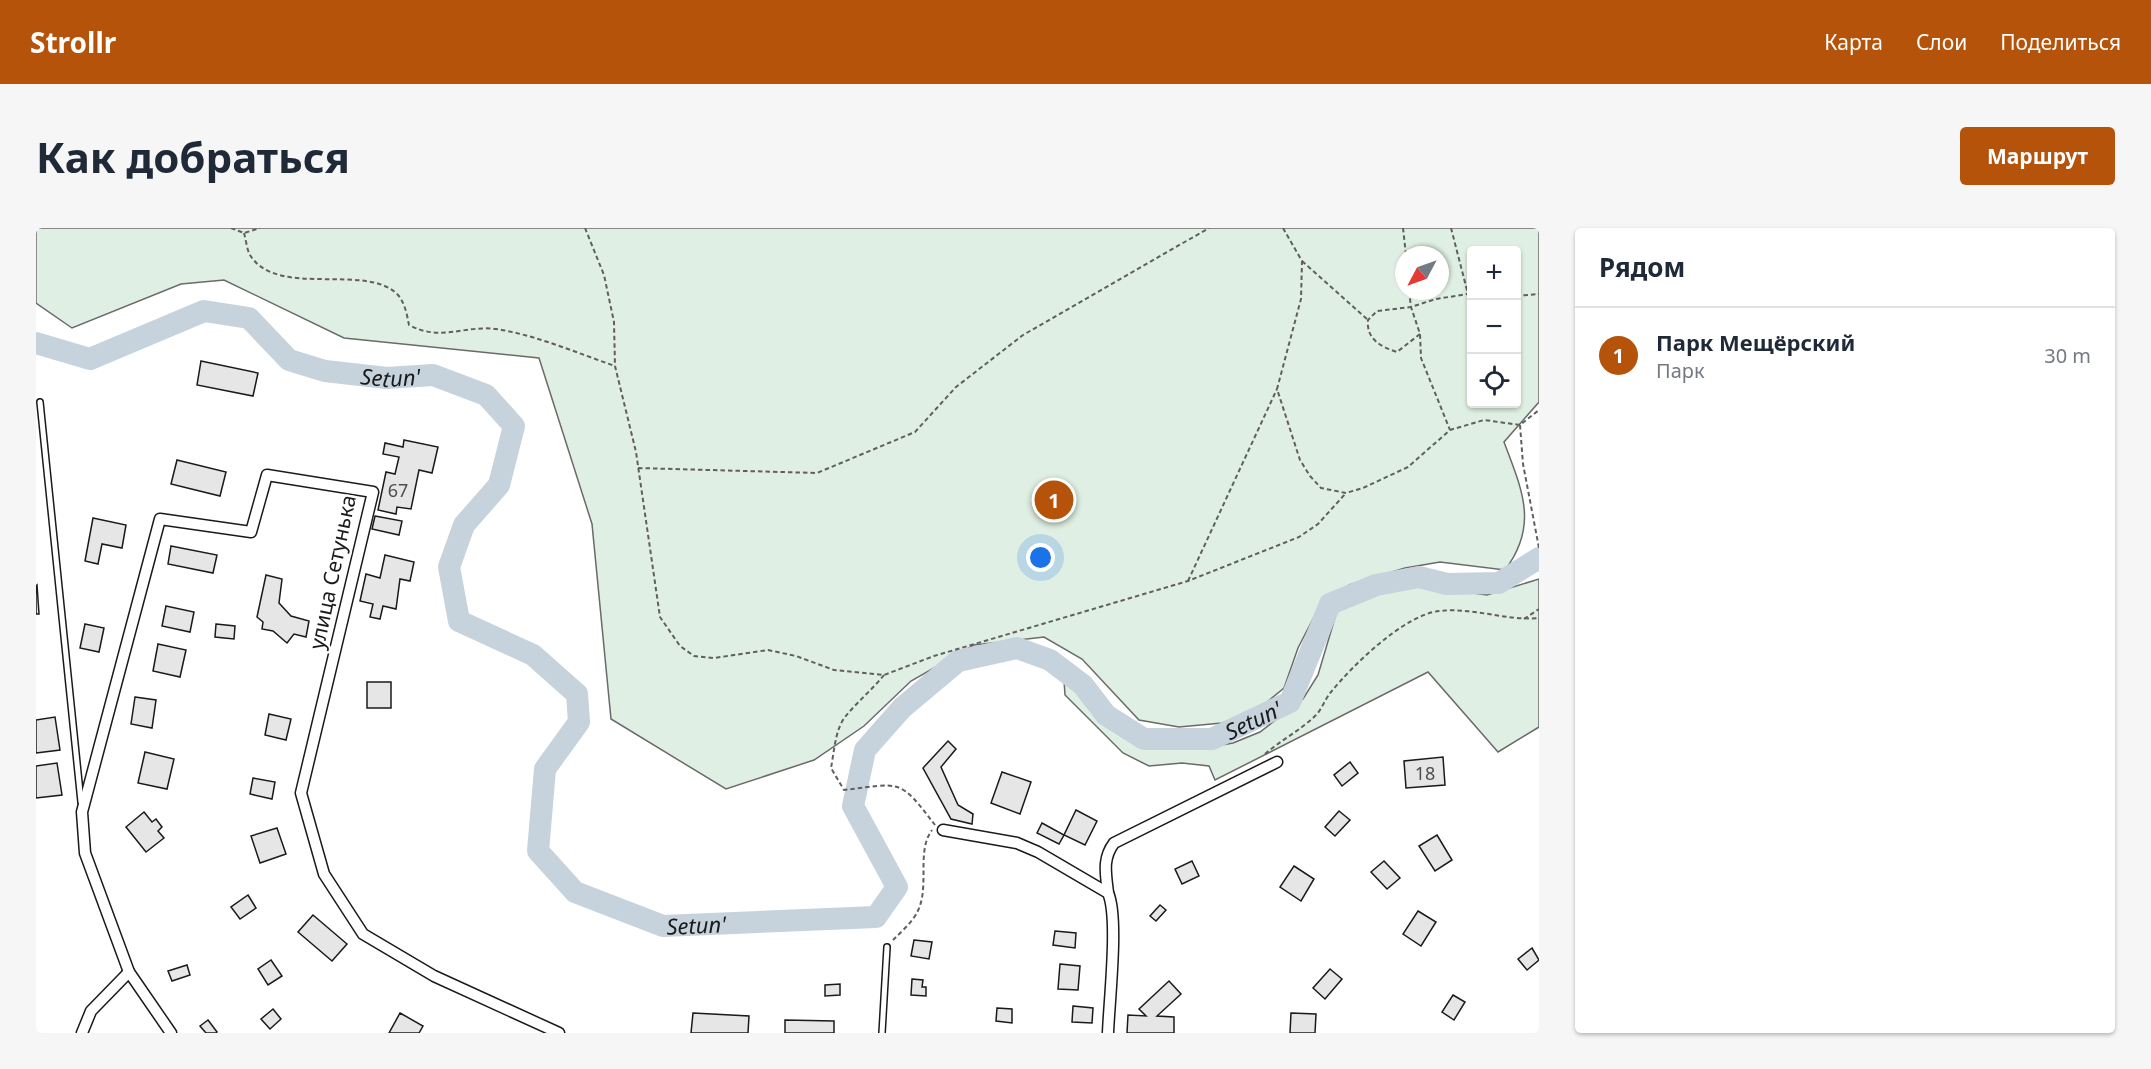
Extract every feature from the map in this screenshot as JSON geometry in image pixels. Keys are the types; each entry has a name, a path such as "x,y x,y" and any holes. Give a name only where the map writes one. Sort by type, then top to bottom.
{"street":[{"name":"улица Сетунька","path":"171,1033 129,972 85,853 82,812 160,519 251,532 267,475 373,492 301,793 324,874 363,934 434,976 559,1033"},
{"path":"1108,1033 1112,902 1108,893 1104,863 1107,852 1114,843 1277,762"},
{"path":"939,828 1017,843 1038,852 1108,893"},
{"path":"82,1033 91,1011 129,972"}],"lane":[{"path":"40,402 82,812"},
{"path":"882,1033 887,947"}],"path":[{"path":"231,228 244,233 260,228"},
{"path":"585,228 604,275 614,322 615,366 638,468 660,617 680,646 694,656 714,658 768,651 796,656 834,670 884,675 934,656 1188,581 1299,537 1318,524 1346,493"},
{"path":"638,468 817,473 915,432 956,387 1023,335 1209,228"},
{"path":"1283,228 1302,261 1368,320"},
{"path":"1404,228 1405,246"},
{"path":"1451,228 1467,284"},
{"path":"244,233 250,255 276,276 372,282 397,293 403,302 409,325 421,331 435,334 494,329 534,339 615,366"},
{"path":"1188,581 1277,388 1301,299 1302,261"},
{"path":"1420,334 1398,352 1374,340 1367,329 1368,320 1377,311 1411,307 1436,299 1467,294"},
{"path":"1521,296 1539,294"},
{"path":"1410,300 1420,334 1421,358 1449,430"},
{"path":"1277,388 1300,460 1310,476 1321,488 1346,493 1363,488 1408,467 1449,430 1484,420 1520,425 1539,410"},
{"path":"1520,425 1523,464 1539,548"},
{"path":"1523,620 1539,609"},
{"path":"1260,759 1317,714 1329,695 1361,662 1420,615 1439,611 1478,611 1523,620 1539,618"},
{"path":"884,675 867,696 844,718 836,741 831,768 844,790 894,784 908,792 939,828 926,839 924,886 916,915 887,947"}],"green space":[{"path":"36,228 1539,228 1539,402 1504,442 1517,476 1524,507 1522,538 1505,570 1440,562 1405,568 1349,585 1314,617 1298,648 1284,688 1256,711 1222,723 1179,727 1139,720 1082,659 1044,637 974,645 911,681 864,726 814,760 726,789 611,719 592,524 539,358 344,338 224,280 181,284 72,328 36,303"},
{"path":"1539,579 1539,727 1498,752 1428,672 1215,780 1209,766 1182,763 1149,766 1123,753 1065,695 1064,680 1120,729 1140,742 1205,748 1233,743 1260,732 1303,699 1318,675 1337,611 1348,601 1402,583 1487,595"}],"building":[{"path":"201,361 258,373 253,396 197,385"},
{"path":"404,440 438,447 432,473 419,470 411,509 397,507 396,514 378,510 386,472 395,474 399,457 383,454 385,443 403,447"},
{"path":"177,460 226,472 220,496 171,484"},
{"path":"375,516 402,521 399,535 372,529"},
{"path":"93,518 126,525 122,548 102,544 98,564 85,561"},
{"path":"171,546 217,555 213,573 168,564"},
{"path":"385,555 414,562 410,581 400,579 396,609 383,606 380,619 370,617 373,604 360,601 366,574 380,578"},
{"path":"266,575 282,579 279,603 291,616 309,621 306,637 294,634 287,643 273,631 262,629 263,622 257,617"},
{"path":"37,585 39,614 36,614"},
{"path":"166,606 194,612 190,632 162,626"},
{"path":"85,624 104,628 99,652 80,648"},
{"path":"216,624 235,626 234,639 215,637"},
{"path":"158,644 186,650 180,677 153,671"},
{"path":"367,682 391,682 391,708 367,708"},
{"path":"135,697 156,700 152,728 131,724"},
{"path":"269,714 291,719 286,740 265,735"},
{"path":"55,717 60,750 36,753 36,720"},
{"path":"948,741 956,749 941,767 958,805 973,814 972,824 951,819 923,768"},
{"path":"145,752 174,759 167,789 138,783"},
{"path":"1443,757 1445,785 1406,788 1404,761"},
{"path":"1350,762 1358,773 1342,786 1334,775"},
{"path":"57,763 62,795 36,798 36,766"},
{"path":"1002,772 1031,782 1020,814 991,803"},
{"path":"253,778 275,782 272,799 250,794"},
{"path":"1076,810 1097,821 1085,845 1064,835"},
{"path":"1339,811 1350,820 1335,836 1325,827"},
{"path":"144,812 152,822 156,819 162,827 158,831 164,838 146,852 126,827"},
{"path":"1042,823 1064,835 1059,844 1037,833"},
{"path":"277,828 286,854 260,863 251,836"},
{"path":"1437,835 1452,860 1435,871 1419,846"},
{"path":"1192,861 1199,876 1182,884 1175,869"},
{"path":"1384,861 1400,878 1387,889 1371,872"},
{"path":"1294,866 1314,879 1301,901 1280,887"},
{"path":"248,895 256,908 240,919 231,907"},
{"path":"1160,905 1166,910 1156,921 1150,916"},
{"path":"1418,911 1436,922 1421,946 1403,934"},
{"path":"313,915 347,944 332,961 298,932"},
{"path":"1055,931 1076,933 1075,948 1053,945"},
{"path":"914,940 932,942 929,959 911,956"},
{"path":"1532,948 1539,960 1527,970 1518,959"},
{"path":"271,960 282,976 268,985 258,969"},
{"path":"1060,964 1080,966 1078,990 1058,989"},
{"path":"187,965 190,975 172,981 168,971"},
{"path":"1330,969 1342,979 1325,999 1313,988"},
{"path":"912,979 923,980 922,987 926,987 926,996 911,995"},
{"path":"1169,981 1181,994 1157,1016 1174,1017 1174,1033 1127,1033 1128,1015 1146,1016 1139,1009"},
{"path":"840,984 840,995 825,996 825,985"},
{"path":"1453,995 1465,1002 1454,1020 1442,1012"},
{"path":"1073,1006 1093,1008 1092,1023 1072,1022"},
{"path":"997,1008 1012,1009 1012,1023 996,1021"},
{"path":"273,1009 281,1019 270,1029 261,1019"},
{"path":"400,1013 423,1026 419,1033 389,1033"},
{"path":"693,1013 749,1016 748,1033 691,1033"},
{"path":"1291,1013 1316,1014 1315,1033 1290,1033"},
{"path":"208,1020 216,1033 206,1033 200,1026"},
{"path":"785,1020 834,1021 834,1033 785,1033"}],"waterway":[{"name":"Setun'","path":"36,343 90,359 204,311 249,318 289,360 325,371 387,378 433,375 486,395 514,426 499,485 464,525 449,567 459,621 533,655 577,694 579,722 545,769 538,851 575,892 663,926 876,917 897,887 853,806 865,750 902,708 958,661 1017,648 1050,660 1083,685 1106,715 1144,739 1212,739 1290,702 1330,604 1376,585 1419,577 1447,584 1499,583 1539,558"}],"place":[{"name":"Парк Мещёрский","path":"1054,500"}]}
